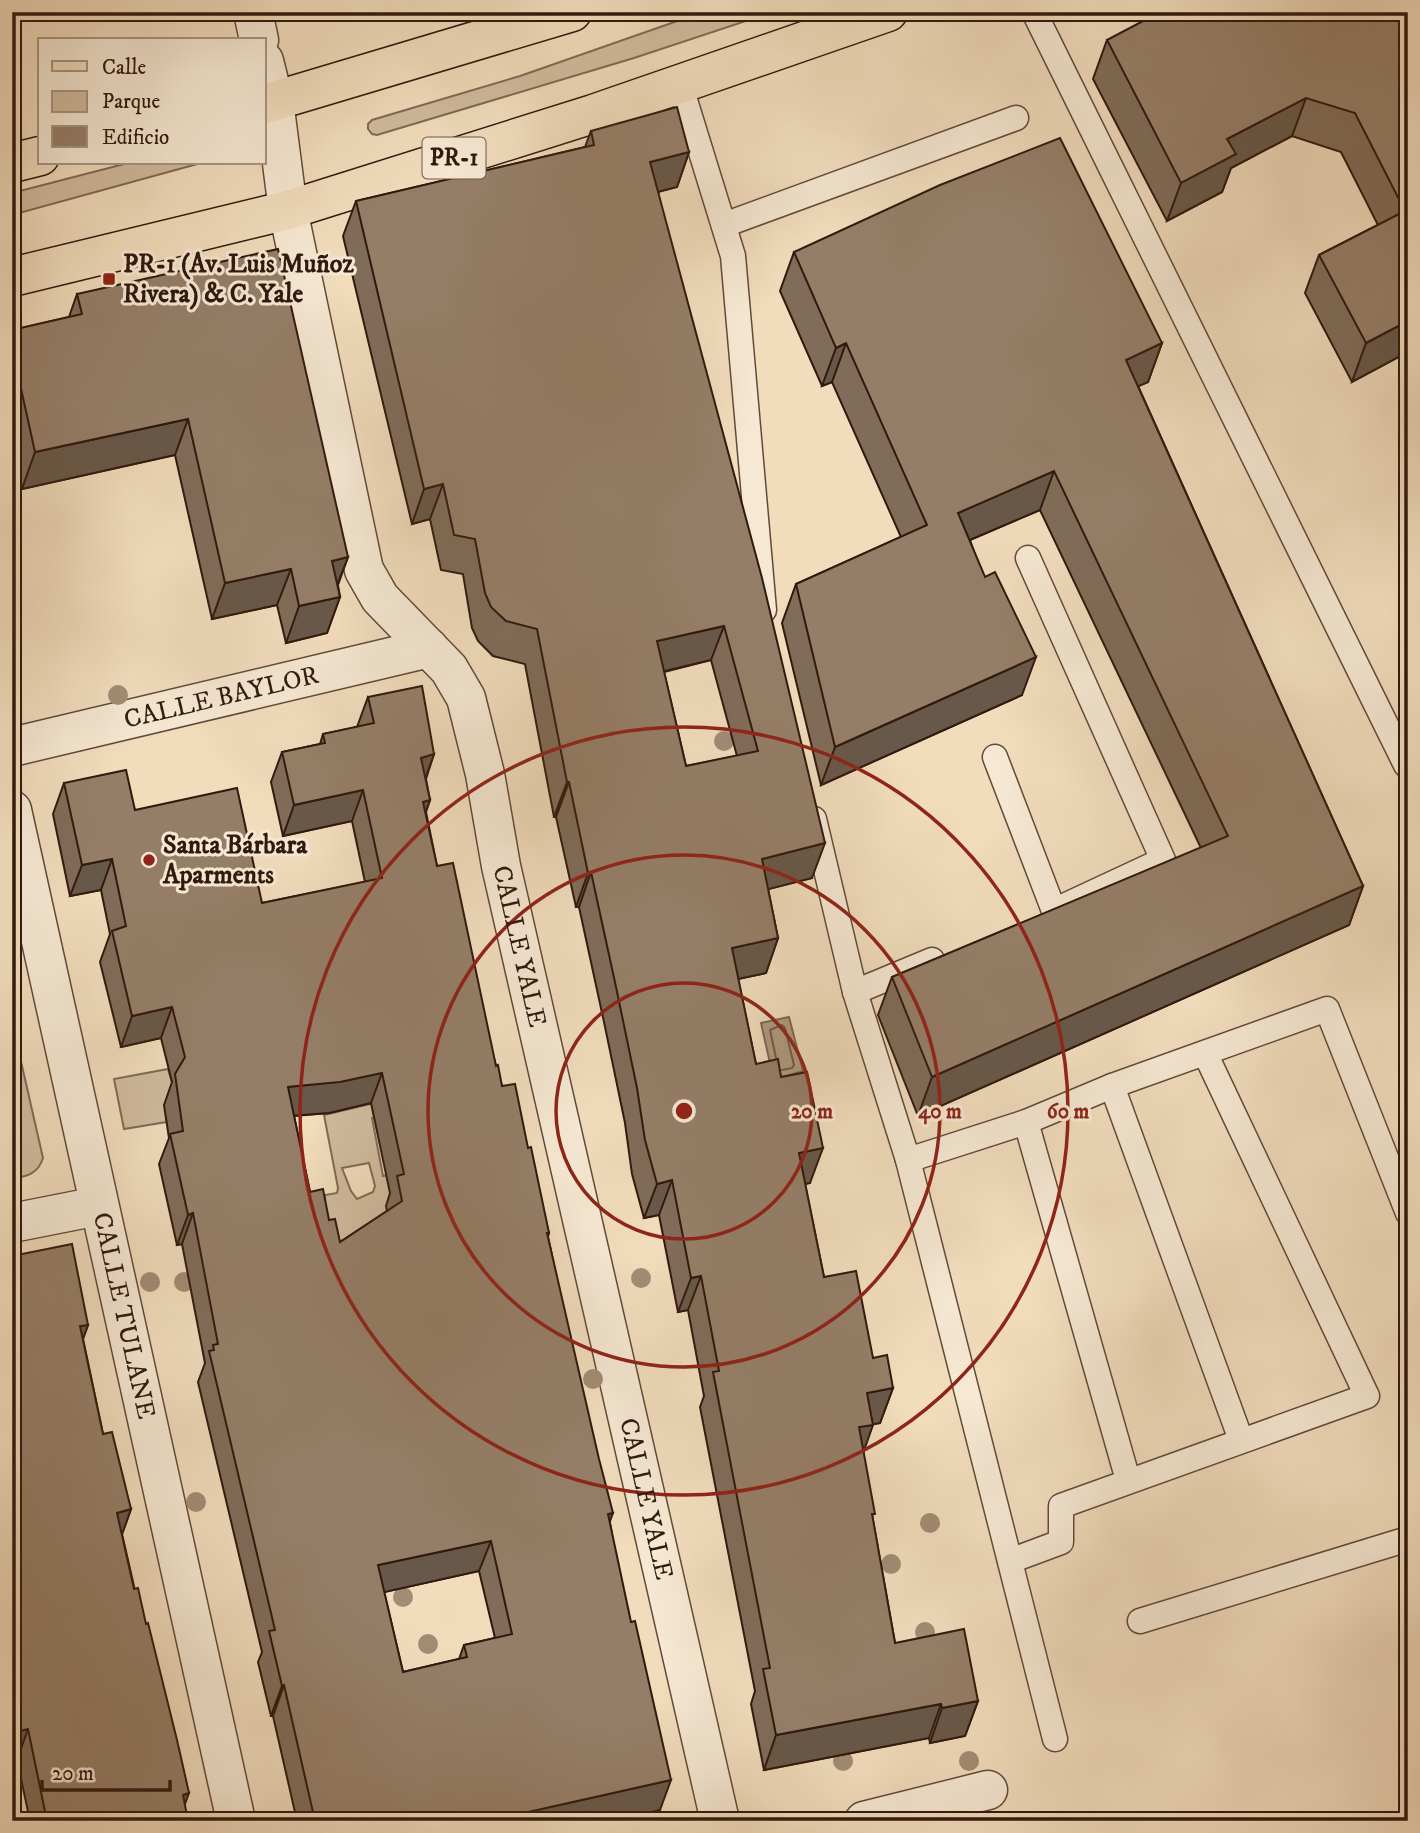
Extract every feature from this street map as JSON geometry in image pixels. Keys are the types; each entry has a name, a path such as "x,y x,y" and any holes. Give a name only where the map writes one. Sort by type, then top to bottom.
{"main road":[{"name":"PR-1","path":"12,277 288,210 593,114 888,12"},
{"path":"269,102 566,13"},
{"path":"12,163 38,156"}],"street":[{"path":"253,12 259,38"},
{"name":"CALLE YALE","path":"266,77 288,210 364,570 380,598 449,669 466,698 474,724 501,866 720,1821"},
{"name":"CALLE BAYLOR","path":"12,747 429,648"},
{"name":"CALLE TULANE","path":"12,810 236,1821"},
{"path":"12,1223 98,1206"},
{"path":"864,1821 988,1790"}],"lane":[{"path":"1034,12 1406,765"},
{"path":"680,85 733,256 764,613 768,626"},
{"path":"724,225 1016,118"},
{"path":"1028,558 1163,860 1029,921"},
{"path":"995,757 1054,911"},
{"path":"810,802 855,992 908,1160 1055,1739"},
{"path":"855,992 954,951"},
{"path":"908,1160 1026,1122 1112,1086 1327,1009 1408,1213"},
{"path":"1010,1561 1061,1542 1061,1506 1367,1396 1205,1053"},
{"path":"1112,1086 1241,1440"},
{"path":"1026,1122 1128,1480"},
{"path":"1140,1621 1408,1539"}],"green space":[{"path":"703,12 773,12 634,58 377,135 368,129 372,120 520,76"},
{"path":"124,164 197,164 12,215 12,193"},
{"path":"12,1022 43,1158 35,1171 12,1179"},
{"path":"168,1069 175,1093 166,1122 124,1129 114,1079"},
{"path":"400,1097 403,1110 372,1118 383,1176 414,1170 396,1252 359,1299 325,1211 325,1195 337,1193 338,1188 324,1115","holes":["369,1163 375,1186 373,1192 357,1199 342,1168"]}],"water":[{"path":"789,1017 803,1071 780,1078 772,1072 761,1023"}],"building":[{"path":"1160,12 1408,12 1408,321 1366,343 1319,255 1405,211 1355,113 1306,98 1227,139 1236,154 1181,183 1107,40"},
{"path":"677,107 689,152 650,162 762,578 825,843 762,859 778,938 732,948 756,1064 778,1059 781,1077 807,1072 823,1148 799,1153 824,1277 856,1271 873,1358 887,1355 893,1388 867,1393 873,1425 859,1427 895,1643 964,1629 978,1701 942,1708 941,1704 776,1735 763,1669 770,1668 713,1372 719,1371 701,1276 691,1278 672,1180 657,1184 645,1140 616,987 591,872 588,873 567,782 537,629 506,621 491,607 485,593 475,539 454,535 443,484 424,489 356,201 594,145 591,131","holes":["724,626 758,751 686,766 657,641"]},
{"path":"1060,138 1162,343 1126,360 1363,886 932,1077 892,977 1228,836 1054,471 958,513 985,577 995,572 1036,657 835,747 796,584 927,525 846,343 836,348 794,252 940,185"},
{"path":"278,249 348,557 332,561 340,597 299,606 291,569 225,583 188,419 35,452 12,348 12,330 82,314 77,294"},
{"path":"422,686 434,754 421,758 430,800 423,802 437,866 453,863 496,1066 498,1065 502,1086 515,1084 613,1513 608,1514 631,1622 635,1621 671,1780 497,1821 315,1821 269,1631 275,1630 209,1351 214,1350 213,1345 218,1344 193,1213 188,1215 170,1134 183,1131 175,1074 185,1057 172,1007 132,1016 112,931 126,926 112,859 82,865 64,783 126,770 135,810 237,788 262,903 382,878 363,790 294,805 282,752 325,743 323,734 374,723 368,697","holes":["382,1073 404,1174 397,1176 402,1201 340,1242 335,1219 329,1220 323,1189 310,1192 288,1087 340,1082","491,1541 512,1634 464,1645 467,1657 403,1672 378,1565"]},
{"path":"72,1244 88,1325 80,1326 103,1434 112,1432 131,1509 117,1513 134,1589 138,1588 146,1624 148,1623 177,1740 189,1793 183,1795 188,1821 47,1821 28,1729 12,1733 12,1256"}],"place":[{"name":"PR-1 (Av. Luis Muñoz Rivera) & C. Yale","path":"109,279"},
{"name":"Santa Bárbara Aparments","path":"149,860"}]}
